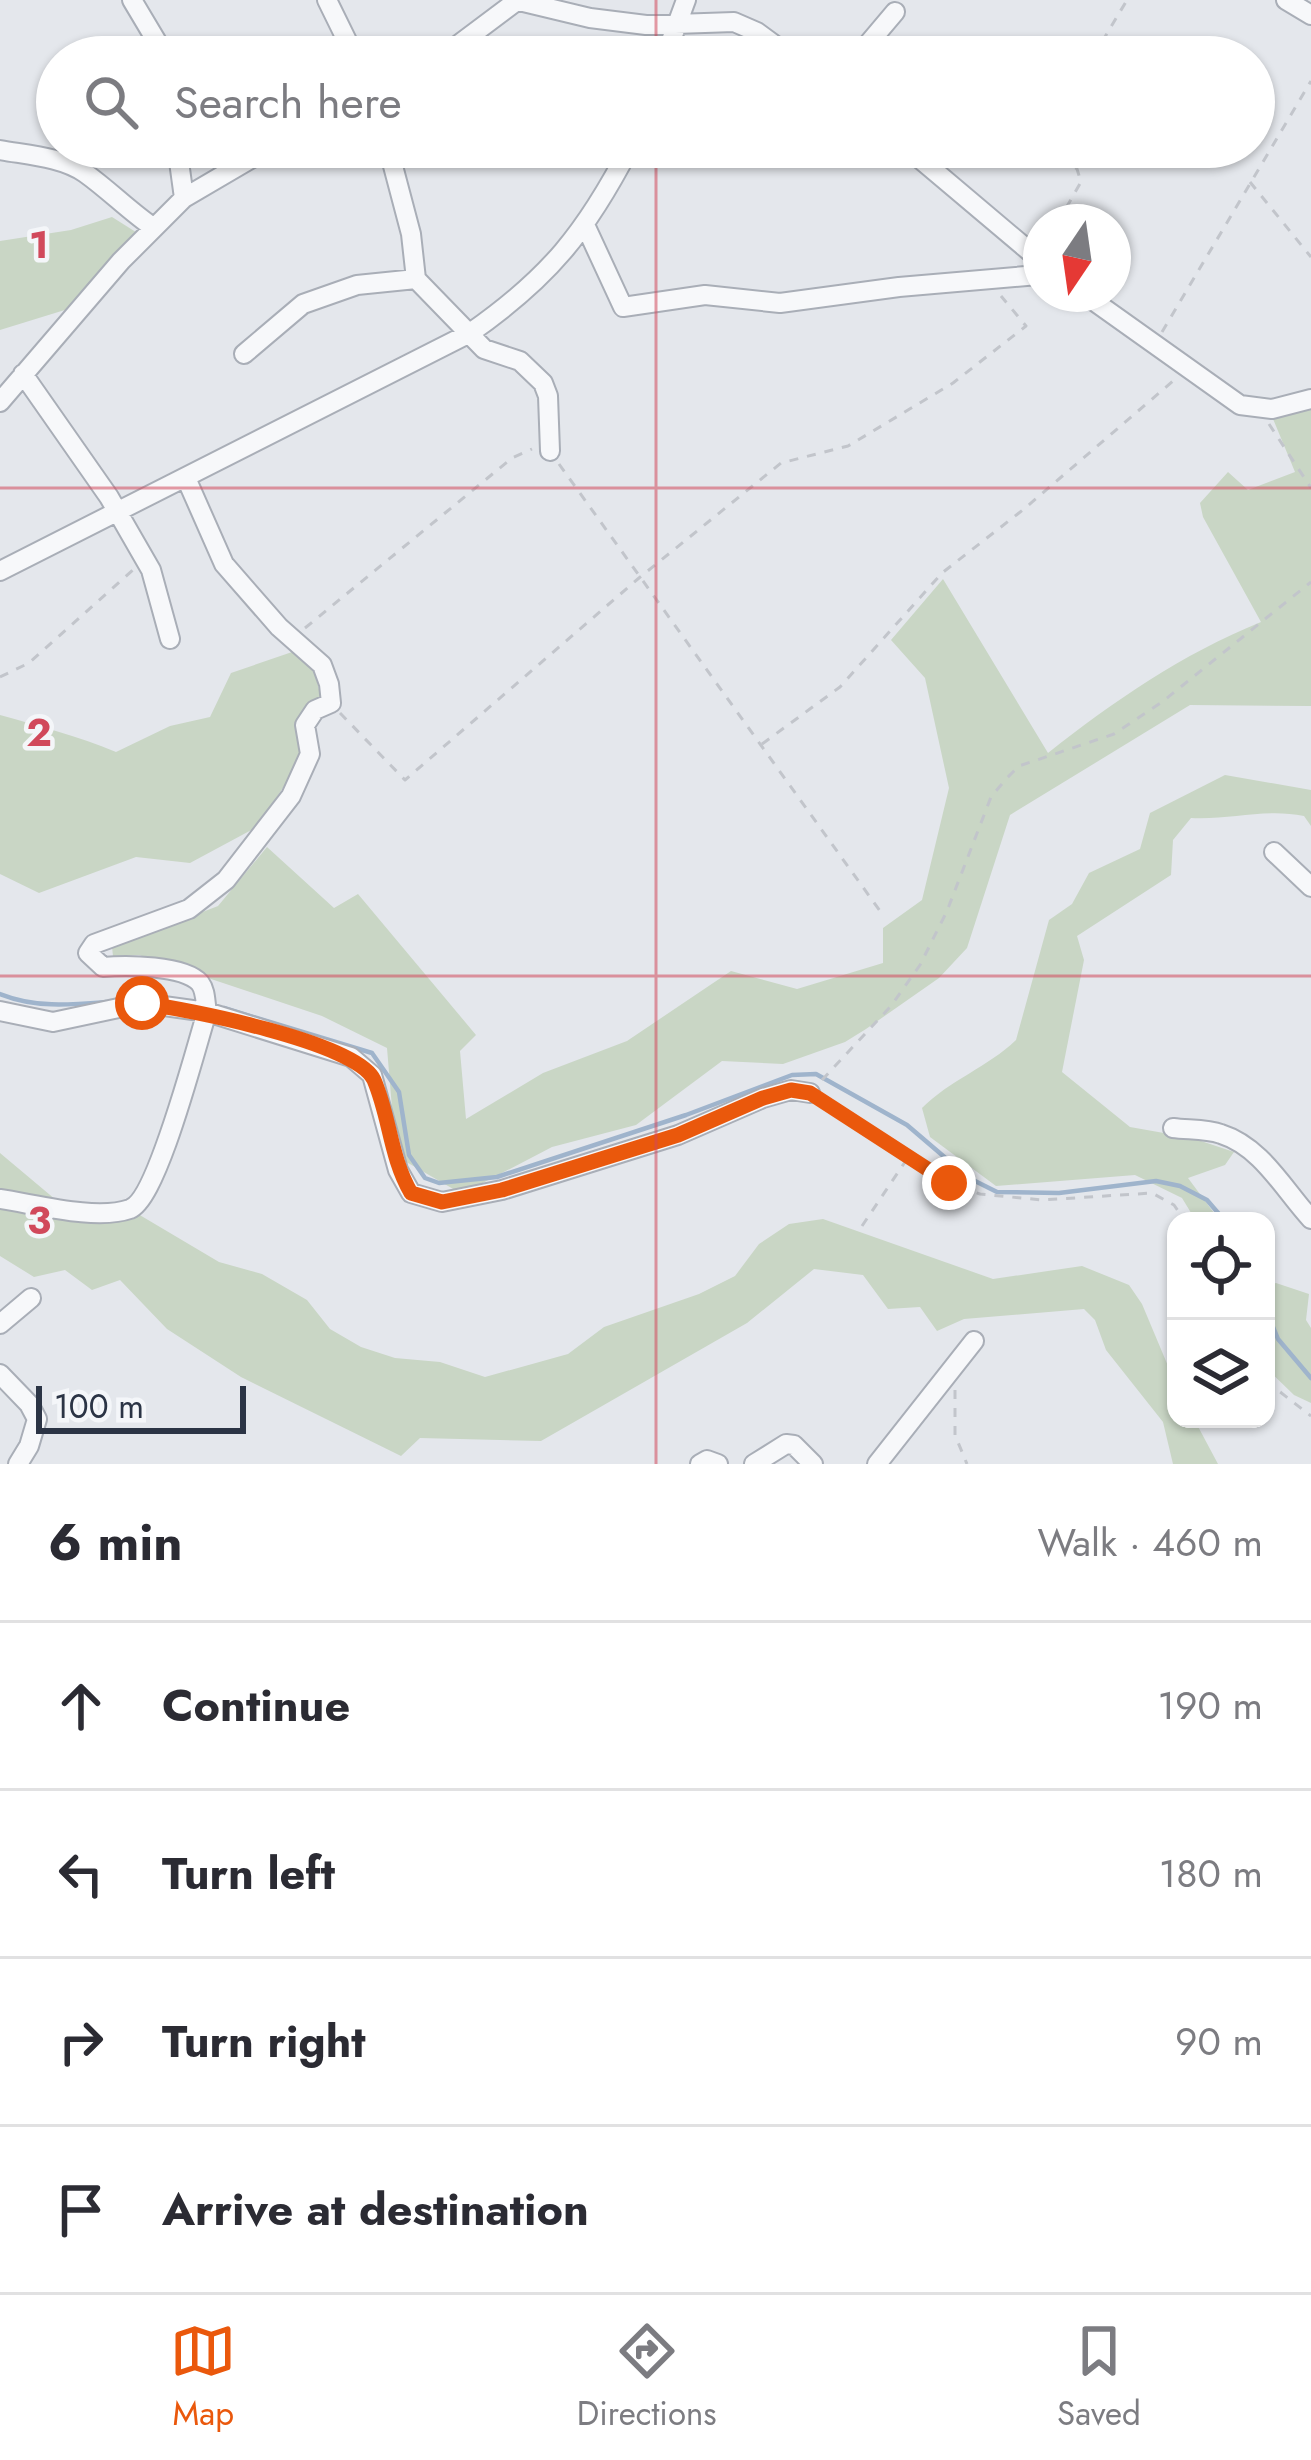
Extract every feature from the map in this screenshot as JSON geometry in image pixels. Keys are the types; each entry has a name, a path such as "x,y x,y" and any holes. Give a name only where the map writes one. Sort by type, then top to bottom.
{"street":[{"path":"132,0 153,36"},
{"path":"327,0 345,36"},
{"path":"470,36 517,0 590,18 646,25 734,22 762,36"},
{"path":"672,36 686,0"},
{"path":"1286,0 1311,15"},
{"path":"875,36 895,12"},
{"path":"0,150 36,156"},
{"path":"74,168 154,228"},
{"path":"180,168 184,198"},
{"path":"0,402 184,198 236,168"},
{"path":"394,168 411,234 416,278 484,350 520,361 543,383 548,396 549,446"},
{"path":"0,571 470,334 517,301 586,227 618,168"},
{"path":"931,168 1023,246"},
{"path":"586,227 622,307 705,295 780,303 1023,276"},
{"path":"244,355 303,304 357,285 416,278"},
{"path":"1108,312 1240,405 1258,410 1311,398"},
{"path":"23,374 142,554 170,640"},
{"path":"0,1199 80,1210 133,1208 145,1196 207,1012 204,987 195,978 138,964 103,968 88,953 94,944 189,909 226,880 291,796 310,754 304,725 315,710 331,703 322,665 279,627 224,564 187,478"},
{"path":"1274,852 1311,887"},
{"path":"0,1011 53,1022 142,1003 207,1012 351,1057 372,1075 398,1170 411,1193 442,1202 502,1190 678,1135 763,1098 791,1090 810,1093"},
{"path":"1173,1128 1223,1134 1246,1149 1273,1169 1284,1190 1311,1219"},
{"path":"0,1324 31,1298"},
{"path":"877,1464 974,1341"},
{"path":"0,1374 37,1419 19,1464"},
{"path":"754,1464 786,1444 794,1445 813,1464"},
{"path":"700,1464 707,1460 718,1464"}],"path":[{"path":"1106,36 1127,0"},
{"path":"1275,139 1311,80"},
{"path":"1068,204 1081,182 1076,168"},
{"path":"1154,346 1257,168"},
{"path":"1249,181 1311,257"},
{"path":"331,703 405,780 639,578 781,463 848,446 953,383 1013,338 1026,326 998,291 996,279"},
{"path":"762,744 840,687 942,573 1024,509 1185,369"},
{"path":"1258,410 1311,488"},
{"path":"295,637 512,458 549,446 880,911"},
{"path":"0,677 29,663 132,572 142,554"},
{"path":"1179,1212 1152,1193 1042,1200 980,1194 949,1183 810,1093 891,1006 920,964 947,910 991,797 1006,778 1019,766 1114,734 1162,702 1311,582"},
{"path":"862,1226 908,1158"},
{"path":"955,1367 955,1435 967,1464"},
{"path":"1275,1389 1311,1416"}],"green space":[{"path":"112,217 139,234 68,309 0,330 0,241 71,230"},
{"path":"1311,405 1311,706 1190,705 1010,815 967,948 939,978 845,1042 783,1064 722,1061 636,1125 552,1147 477,1186 455,1190 396,1156 387,1048 322,1016 139,955 113,956 112,947 218,906 267,847 334,908 358,894 476,1035 460,1051 466,1119 543,1073 627,1041 731,971 797,989 883,963 883,928 922,900 949,788 925,678 891,640 943,579 1048,753 1150,680 1261,622 1203,517 1200,503 1228,472 1248,490 1295,472 1271,414"},
{"path":"295,651 314,669 321,698 294,771 257,827 190,863 136,857 39,893 0,874 0,715 116,752 170,726 210,717 231,673"},
{"path":"1225,775 1311,790 1311,826 1304,816 1290,814 1191,818 1173,840 1171,875 1077,936 1084,960 1062,1072 1130,1127 1192,1138 1234,1152 1225,1165 1188,1178 1213,1212 1191,1212 1182,1198 1135,1175 996,1186 930,1137 922,1108 1016,1040 1049,920 1072,904 1089,873 1140,849 1150,813"},
{"path":"0,1153 56,1200 138,1214 219,1262 262,1274 307,1300 330,1329 361,1347 395,1358 440,1362 485,1377 568,1354 604,1327 699,1294 735,1276 759,1244 789,1224 823,1219 993,1279 1082,1266 1129,1285 1167,1364 1167,1428 1199,1428 1218,1464 1173,1464 1163,1422 1106,1350 1095,1320 1084,1309 964,1319 937,1331 920,1307 888,1309 863,1275 814,1269 747,1323 541,1441 420,1438 401,1456 241,1377 167,1329 120,1280 92,1290 65,1270 34,1277 0,1256"},
{"path":"1275,1283 1309,1294 1311,1403 1275,1377"}],"waterway":[{"path":"0,994 39,1003 106,1002"},
{"path":"224,1008 372,1053 399,1092 409,1155 425,1178 439,1183 497,1177 792,1075 816,1074 907,1125 969,1178 997,1192 1059,1193 1156,1181 1180,1186 1207,1200 1217,1212"},
{"path":"1270,1320 1278,1339 1311,1378"}],"route":[{"path":"142,1003 207,1012 351,1057 372,1075 398,1170 411,1193 442,1202 502,1190 678,1135 791,1090 810,1093 949,1183"}]}
